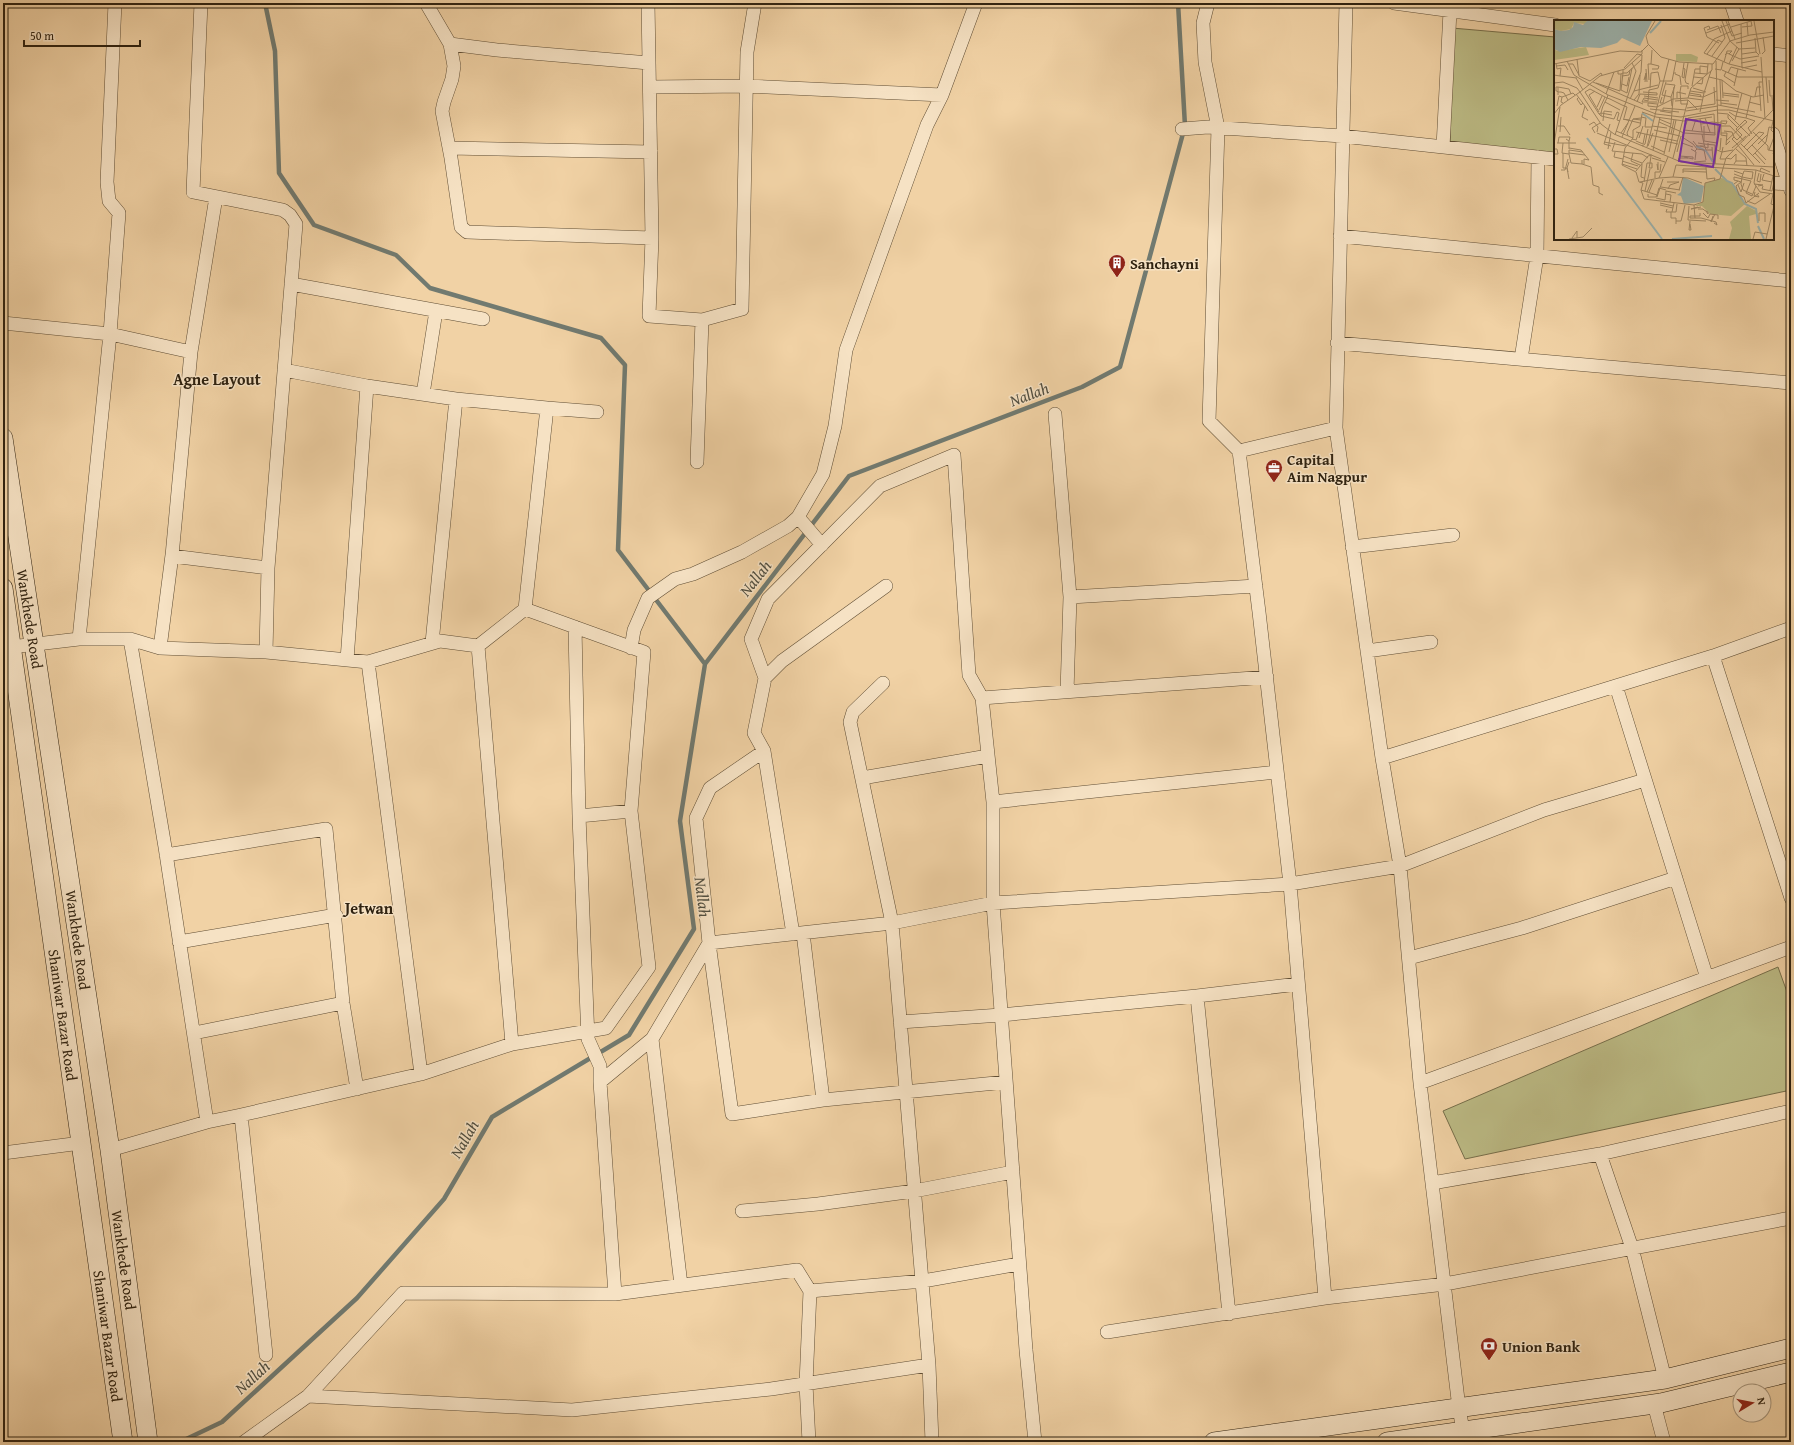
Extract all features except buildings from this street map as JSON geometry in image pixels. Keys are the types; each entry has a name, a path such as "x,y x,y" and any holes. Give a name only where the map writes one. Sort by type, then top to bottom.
{"main road":[{"name":"Wankhede Road","path":"3,438 110,1150 148,1442"},
{"name":"Shaniwar Bazar Road","path":"3,588 123,1442"},
{"path":"1214,1442 1665,1379 1791,1348"},
{"path":"1387,1442 1464,1436 1654,1404 1791,1372"}],"street":[{"path":"79,639 110,334 119,213 109,201 107,182 115,3"},
{"path":"201,3 193,192 283,210 290,214 296,224 268,568 266,652"},
{"path":"426,3 450,44 454,66 452,79 442,111 450,148 461,227 463,230 467,232 652,238"},
{"path":"648,3 652,238 648,316 702,320 742,308 747,52 755,3"},
{"path":"631,648 634,630 648,598 675,579 693,574 742,552 788,526 798,517 823,474 835,426 846,350 927,125 942,95 976,3"},
{"path":"1208,3 1203,23 1205,62 1213,128 1209,421 1239,451 1267,677 1290,884 1325,1298"},
{"path":"1346,3 1336,428 1382,758 1400,866 1420,1083 1459,1408 1464,1436"},
{"path":"1394,3 1554,25"},
{"path":"1731,3 1737,20"},
{"path":"1443,147 1450,11"},
{"path":"450,44 497,50 649,63"},
{"path":"1774,54 1791,56"},
{"path":"650,87 746,86 942,95"},
{"path":"1182,128 1213,128 1342,136 1554,159"},
{"path":"1774,137 1790,188"},
{"path":"450,148 651,152"},
{"path":"1521,359 1537,256 1538,157"},
{"path":"1774,183 1790,188"},
{"path":"160,648 172,555 191,352 216,197"},
{"path":"1340,236 1791,281"},
{"path":"291,284 483,319"},
{"path":"423,394 436,311"},
{"path":"697,462 702,320"},
{"path":"3,323 110,334 191,352"},
{"path":"1338,343 1791,383"},
{"path":"284,370 367,386 456,399 597,412"},
{"path":"347,660 367,386"},
{"path":"432,643 456,399"},
{"path":"11,647 79,639 130,639 160,648 266,652 368,662 440,641 478,646 525,609 547,408"},
{"path":"1055,414 1070,597 1066,692"},
{"path":"1239,451 1336,428"},
{"path":"823,1100 798,934 764,751 754,733 765,678 751,639 768,599 880,486 954,455 969,675 982,698 993,802 993,903 1019,1264 1035,1442"},
{"path":"798,517 822,545"},
{"path":"1352,547 1453,535"},
{"path":"172,555 268,568"},
{"path":"765,678 782,661 886,586"},
{"path":"1070,597 1256,586"},
{"path":"110,1150 207,1122 421,1074 512,1044 588,1035 606,1028 649,967 631,811 644,652 525,609"},
{"path":"575,627 579,816 588,1035 600,1066 615,1294"},
{"path":"1382,758 1713,656 1791,628"},
{"path":"130,639 180,942 207,1122"},
{"path":"1367,651 1432,642"},
{"path":"478,646 512,1044"},
{"path":"1713,656 1791,898"},
{"path":"368,662 421,1074"},
{"path":"982,698 1267,677"},
{"path":"883,683 853,712 850,722 892,923 914,1191 923,1281 929,1365 932,1442"},
{"path":"1616,686 1707,978"},
{"path":"764,751 710,788 696,818 708,943 732,1114 823,1100 1006,1082"},
{"path":"862,778 988,756"},
{"path":"993,802 1277,772"},
{"path":"708,943 892,923 993,903 1290,884 1400,866 1544,810 1646,780"},
{"path":"579,816 631,811"},
{"path":"166,855 326,829 344,1002 357,1089"},
{"path":"1408,958 1522,928 1676,878"},
{"path":"180,942 336,915"},
{"path":"600,1082 652,1039 708,943"},
{"path":"1420,1083 1791,947"},
{"path":"900,1022 1001,1015 1197,996 1298,984"},
{"path":"1197,996 1229,1314"},
{"path":"194,1033 344,1002"},
{"path":"652,1039 681,1285"},
{"path":"1432,1183 1600,1154 1791,1111"},
{"path":"241,1115 266,1355"},
{"path":"3,1153 81,1143"},
{"path":"1600,1154 1632,1248 1665,1379"},
{"path":"742,1211 818,1204 914,1191 1013,1172"},
{"path":"1107,1332 1325,1298 1445,1284 1791,1218"},
{"path":"810,1291 923,1281 1019,1264"},
{"path":"244,1442 308,1396 403,1294 615,1294 797,1270 810,1291 806,1384 809,1442"},
{"path":"308,1396 572,1410 771,1389 929,1365"},
{"path":"1654,1404 1664,1442"}],"shaded area":[{"path":"1452,28 1554,37 1554,153 1450,143"},
{"path":"1778,967 1791,1003 1791,1090 1465,1159 1443,1111"}],"waterway":[{"path":"265,3 275,51 279,173 314,225 396,255 430,288 601,338 625,365 618,550 705,664"},
{"name":"Nallah","path":"180,1442 222,1422 357,1298 444,1199 492,1117 629,1035 694,929 680,821 705,664 849,476 1082,387 1120,367 1185,126 1178,3"}],"place":[{"name":"Sanchayni","path":"1117,278"},
{"name":"Capital Aim Nagpur","path":"1274,483"},
{"name":"Union Bank","path":"1489,1361"}],"district":[{"name":"Agne Layout","path":"217,379"},
{"name":"Jetwan","path":"369,908"}]}
